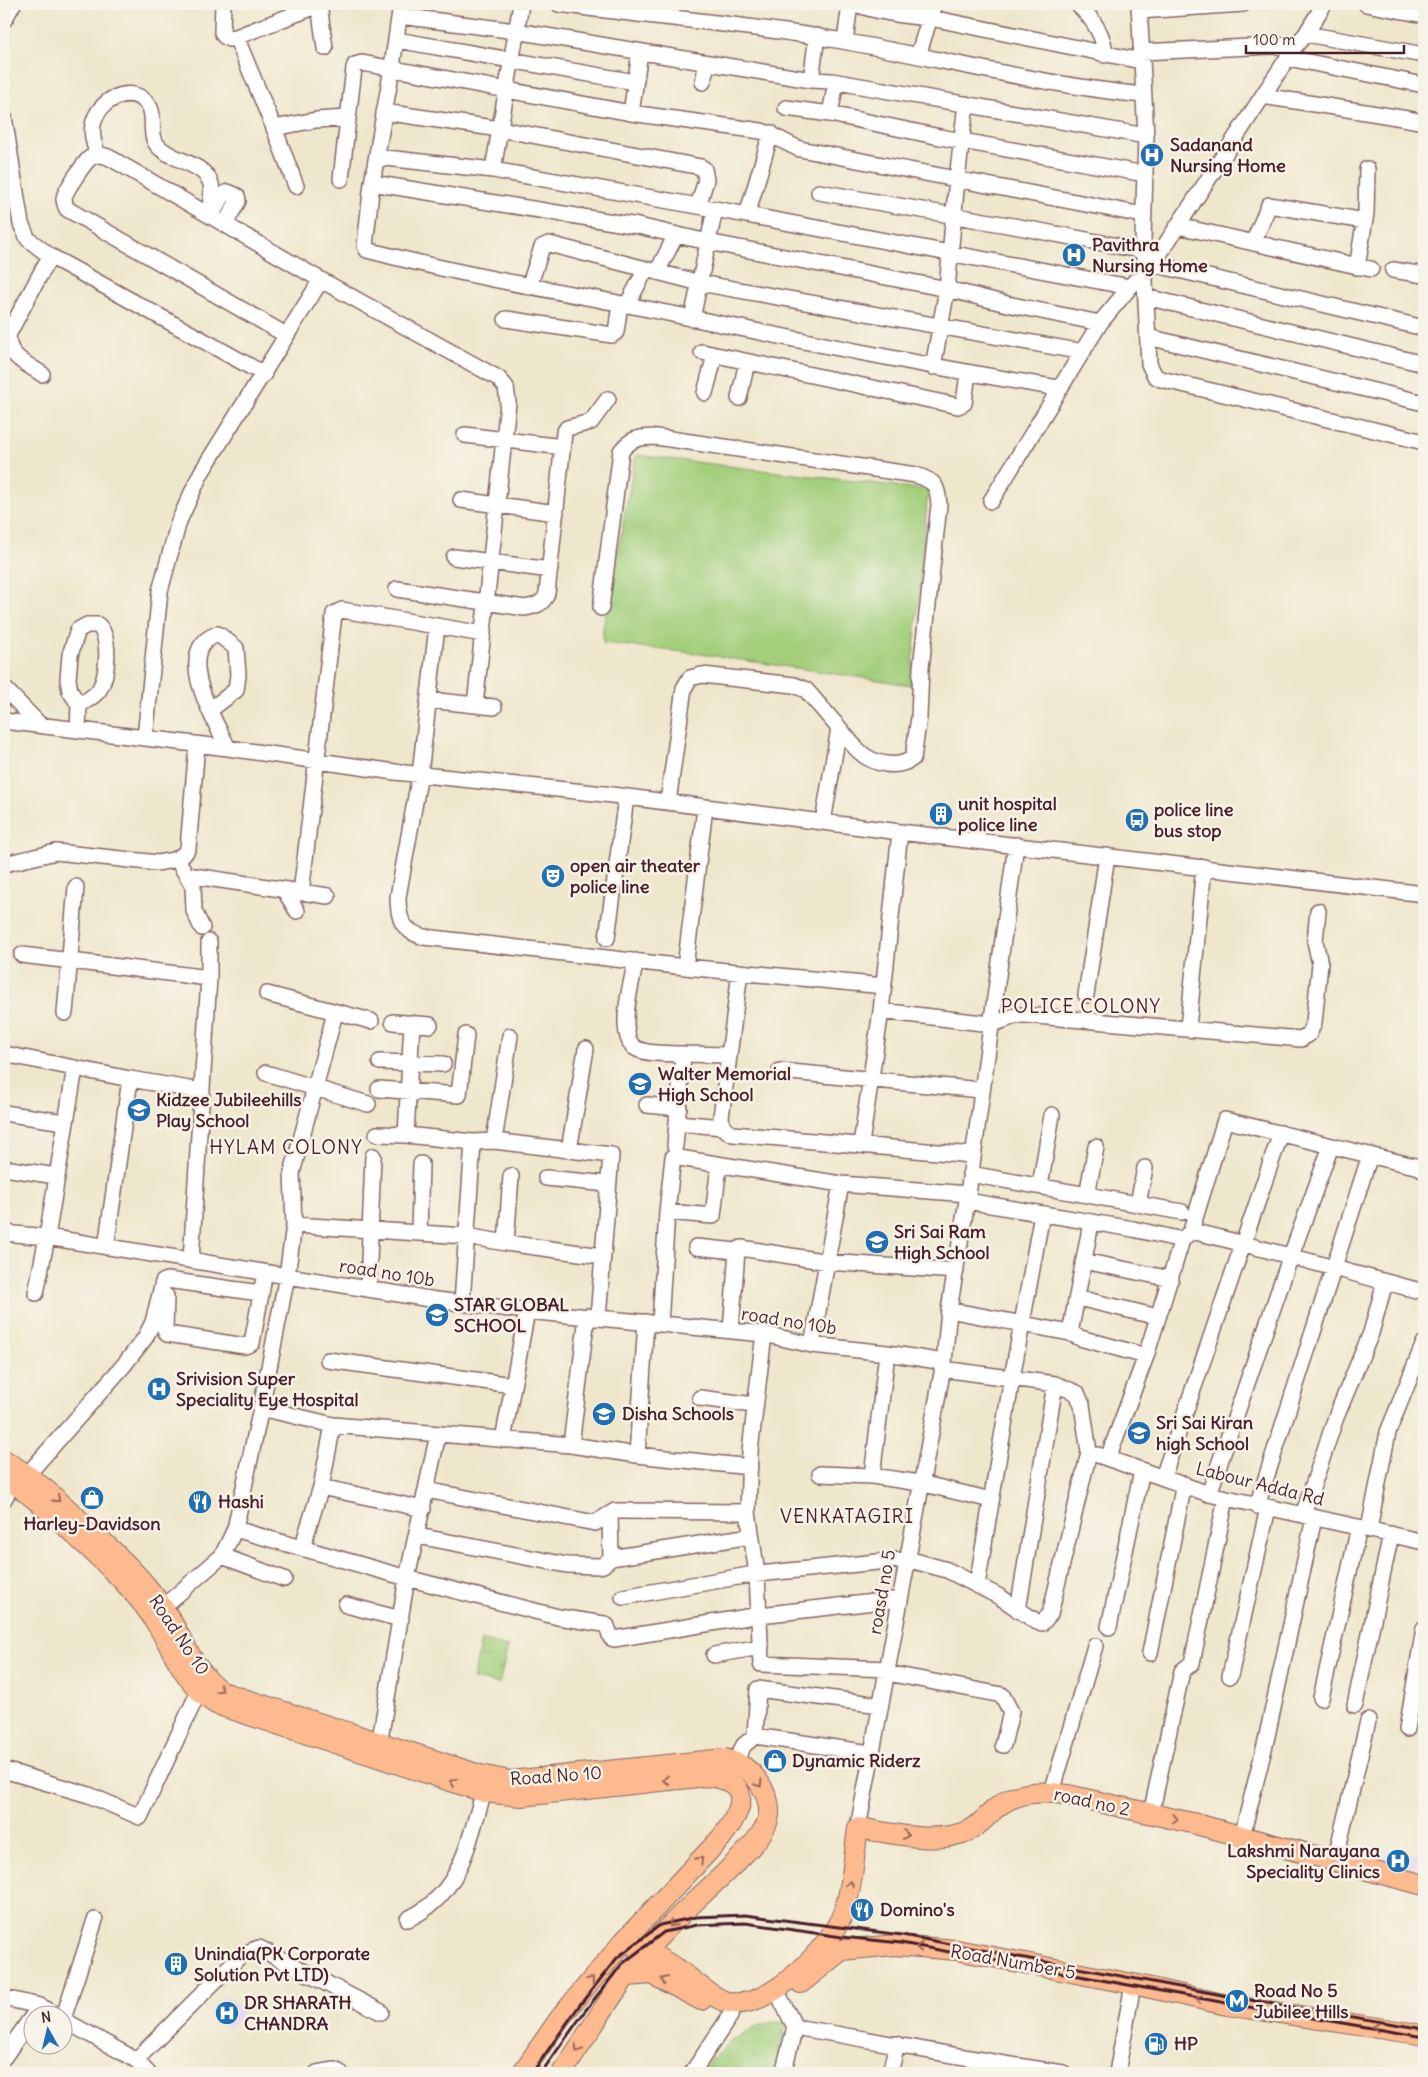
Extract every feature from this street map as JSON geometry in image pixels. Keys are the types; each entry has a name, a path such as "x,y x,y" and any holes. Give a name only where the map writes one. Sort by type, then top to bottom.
{"main road":[{"name":"Road No 10","path":"4,1460 12,1483 36,1499 116,1574 151,1615 187,1676 199,1691 216,1704 231,1710 378,1750 510,1781 709,1760 725,1759 735,1762"},
{"name":"Road No 10","path":"12,1483 45,1488 127,1564 163,1607 199,1668 214,1687 236,1697 484,1792 521,1796 707,1776 724,1778 734,1784 740,1794 740,1807 734,1821 721,1838 624,1941 560,2018 522,2073"},
{"path":"562,2073 646,1951 744,1854 766,1826 769,1813 767,1799 762,1786 754,1776 735,1762"},
{"name":"road no 2","path":"858,1828 922,1837 949,1836 970,1831 1002,1803 1018,1795 1052,1792 1242,1836 1424,1885"},
{"path":"627,1976 652,1974 742,2016 754,2013 778,1993 818,1971 833,1947 851,1879 858,1828"},
{"path":"624,1941 676,1968 724,2001 732,2010"},
{"name":"Road Number 5","path":"833,1947 895,1945 958,1950 1133,1984 1227,2005 1424,2036"}],"street":[{"path":"4,20 13,4"},
{"path":"223,4 222,32 229,39 321,5 325,48"},
{"path":"493,170 520,4"},
{"path":"558,4 630,9 817,36 1008,76 1107,92 1143,95"},
{"path":"846,41 850,4"},
{"path":"856,4 871,10 898,16 933,11 1105,55 1141,56 1297,46 1424,55"},
{"path":"1077,4 1098,30 1105,49 1105,55"},
{"path":"1243,4 1139,8 1146,136 1143,215 1147,265 1146,297 1150,364 1155,376 1160,379 1424,442"},
{"path":"991,501 1058,388 1100,323 1178,226 1324,4"},
{"path":"1366,4 1392,6 1424,15"},
{"path":"1058,388 933,367 692,319 529,286 367,250 365,246 372,183 401,10 640,52 811,80 836,82 1146,136"},
{"path":"918,56 933,11"},
{"path":"811,80 817,36"},
{"path":"236,37 296,186"},
{"path":"396,40 636,82"},
{"path":"1297,46 1424,85"},
{"path":"631,113 640,52"},
{"path":"341,179 355,65 362,63 631,113 771,134 788,145 800,149 1143,215"},
{"path":"703,82 707,63"},
{"path":"830,114 836,82"},
{"path":"98,155 92,133 93,122 98,113 115,96 125,94 138,95 147,102 151,110 153,136 156,144 166,153 197,168 208,177 211,188 210,215"},
{"path":"1263,96 1424,122"},
{"path":"933,367 948,289 949,253 966,104"},
{"path":"786,108 830,114 961,141 1145,174"},
{"path":"384,112 500,129 701,168 704,169 706,176 698,206"},
{"path":"4,116 11,214 28,239 50,256 264,374"},
{"path":"274,128 316,120 347,118"},
{"path":"747,215 771,134"},
{"path":"286,336 68,209 64,204 66,193 90,158 106,155 321,280 498,378 506,387 508,394 504,440 475,705"},
{"path":"376,157 493,170 747,215 1130,288"},
{"path":"1178,226 1364,268 1367,169"},
{"path":"372,183 638,226 708,242 948,289 1007,304 1100,323"},
{"path":"819,192 954,215 1147,265 1424,328"},
{"path":"210,215 224,194 234,193 238,196 238,201 225,224"},
{"path":"1254,243 1269,205 1365,221"},
{"path":"692,319 714,209"},
{"path":"506,319 612,335 616,332 624,304 651,271 676,235"},
{"path":"529,286 542,247 547,244 700,282 1083,352"},
{"path":"42,374 14,355 7,341 50,256"},
{"path":"1393,270 1424,275"},
{"path":"145,738 160,591 179,521 201,473 321,280"},
{"path":"1146,297 1424,364"},
{"path":"1148,337 1424,404"},
{"path":"706,393 709,353 958,406 964,403 968,373"},
{"path":"739,398 747,362"},
{"path":"397,589 525,608 540,604 546,597 550,570 564,432 567,428 591,422 608,400"},
{"path":"465,435 563,447"},
{"path":"601,608 621,450 626,443 633,439 656,437 916,475 928,479 936,486 939,505 921,668 919,717 913,758 903,764 897,764 874,760 861,753 806,690 801,687 702,675 690,678 684,688 668,802"},
{"path":"461,500 556,514"},
{"path":"454,558 550,570"},
{"path":"301,893 336,612 342,610 482,634"},
{"path":"78,729 79,705 68,684 70,656 78,630 87,625 98,625 102,630 106,646 103,680 97,692 79,705"},
{"path":"437,626 420,774 398,897 398,911 403,924 412,934 424,937 684,967 884,986"},
{"path":"4,688 40,725"},
{"path":"429,700 494,707"},
{"path":"210,710 228,748"},
{"path":"4,721 228,748 420,774 668,802 900,832 1424,894"},
{"path":"824,822 839,728"},
{"path":"4,864 56,852 158,863 177,859 188,848 197,745"},
{"path":"607,938 626,798"},
{"path":"684,967 705,808"},
{"path":"861,1144 882,1011 900,832"},
{"name":"roasd no 5","path":"858,1828 870,1753 888,1671 920,1483 943,1366 1016,845"},
{"path":"1086,996 1107,856"},
{"path":"177,859 193,886 194,911 202,928"},
{"path":"1188,1028 1204,867"},
{"path":"187,875 328,896"},
{"path":"65,1013 76,887"},
{"path":"285,891 297,911"},
{"path":"882,1011 991,1024 998,1023 1016,1014 1301,1039 1309,1034 1314,1022 1320,964 1315,941 1318,911"},
{"path":"191,1260 209,942"},
{"path":"22,955 208,978"},
{"path":"636,961 626,1021 628,1040 637,1049 644,1051 729,1055"},
{"path":"723,1128 720,1117 740,972"},
{"path":"267,994 371,1021"},
{"path":"163,1607 222,1556 235,1529 262,1408 286,1276 294,1225 292,1173 336,1013"},
{"path":"393,1022 430,1024"},
{"path":"406,1135 412,1023"},
{"path":"379,1090 459,1095 466,1035"},
{"path":"494,1141 510,1036"},
{"path":"569,1150 586,1049"},
{"path":"4,1054 130,1080 202,1091"},
{"path":"675,1146 683,1054"},
{"path":"380,1062 443,1064"},
{"path":"36,1293 47,1237 64,1122 75,1068"},
{"path":"780,1071 981,1090"},
{"path":"266,1073 368,1104"},
{"path":"106,1247 130,1080"},
{"path":"647,1105 678,1116 723,1128 733,1134 972,1155"},
{"path":"4,1113 64,1122"},
{"path":"1040,1186 1052,1115"},
{"path":"1108,1458 1146,1356 1225,1120 1370,1154 1420,1167 1424,1170"},
{"path":"1163,1477 1281,1133"},
{"path":"376,1134 473,1142 494,1141 611,1155 602,1256 571,1445"},
{"path":"462,1303 473,1142"},
{"path":"1209,1494 1331,1146"},
{"path":"1087,1195 1096,1147"},
{"path":"1230,1676 1263,1507 1370,1154"},
{"path":"368,1288 373,1156"},
{"path":"637,1455 673,1157 841,1184 967,1198 1091,1223 1243,1243 1424,1293 1424,1279"},
{"path":"419,1232 421,1164"},
{"path":"667,1212 713,1216 719,1165"},
{"path":"4,1168 56,1176"},
{"path":"1138,1204 1145,1168"},
{"path":"970,1174 1182,1212"},
{"path":"506,1243 511,1176"},
{"path":"546,1178 608,1184"},
{"path":"812,1345 841,1184"},
{"path":"977,1585 1042,1214"},
{"path":"1070,1333 1091,1223"},
{"path":"294,1225 466,1236 602,1256"},
{"name":"road no 10b","path":"4,1232 47,1237 462,1303 764,1334 812,1345 887,1353 943,1366 1055,1384 1078,1393 1082,1405 1089,1452"},
{"path":"696,1247 737,1251 741,1248 828,1262 956,1271"},
{"path":"731,1331 737,1251"},
{"path":"1084,1261 1171,1279"},
{"path":"162,1284 166,1296 165,1330 167,1334 245,1346 252,1343 265,1272"},
{"path":"12,1483 124,1365 145,1338 153,1322 162,1284 167,1280 260,1293"},
{"path":"1242,1836 1265,1745 1309,1516 1336,1417 1371,1333 1385,1282"},
{"path":"1078,1298 1158,1317"},
{"path":"950,1310 1070,1333 1080,1338 1146,1356"},
{"path":"503,1440 527,1311"},
{"path":"764,1334 754,1404 748,1512 757,1574 761,1664 888,1671 1002,1696 1011,1712 1003,1745"},
{"path":"1321,1698 1386,1438 1419,1368 1424,1343"},
{"path":"872,1476 887,1353"},
{"path":"328,1360 512,1385"},
{"path":"1018,1610 1055,1384"},
{"path":"700,1398 754,1404"},
{"path":"262,1408 333,1425 571,1445 637,1455 750,1467"},
{"path":"302,1548 321,1487 333,1425"},
{"path":"378,1750 407,1578 418,1536 438,1434"},
{"path":"623,1598 757,1574 907,1559 947,1570 1000,1597 1037,1622 1042,1623 1050,1614 1089,1452"},
{"name":"Labour Adda Rd","path":"1089,1452 1209,1494 1424,1542"},
{"path":"1109,1627 1142,1470"},
{"path":"820,1474 872,1476 920,1483 991,1500"},
{"path":"1150,1654 1184,1484"},
{"path":"321,1487 423,1509"},
{"path":"426,1490 590,1522 602,1521 610,1514 622,1511 748,1512"},
{"path":"1151,1814 1182,1671 1192,1663 1226,1498"},
{"path":"610,1514 611,1558"},
{"path":"235,1529 407,1578 558,1617 604,1624 607,1626 611,1638 614,1639 760,1615 900,1599"},
{"path":"1355,1705 1390,1534"},
{"path":"418,1536 567,1564 604,1565 611,1558 751,1536"},
{"path":"222,1556 284,1579"},
{"path":"346,1605 400,1619"},
{"path":"1407,1729 1424,1628"},
{"path":"1052,1792 1095,1646"},
{"path":"714,1655 761,1647"},
{"path":"735,1762 744,1745 755,1736 758,1689 880,1705"},
{"path":"4,1770 89,1794 140,1817 199,1691"},
{"path":"1335,1861 1368,1721"},
{"path":"755,1736 870,1753"},
{"path":"408,1919 423,1912 434,1903 454,1879 484,1792"},
{"path":"68,2004 95,1920"},
{"path":"136,2060 241,1955 259,1948 381,2012"},
{"path":"1117,2073 1133,1984"},
{"path":"778,1993 795,2028 783,2073"},
{"path":"4,1998 22,2006"},
{"path":"692,2073 732,2010"},
{"path":"72,2024 136,2060 148,2073"},
{"path":"795,2028 897,2044 1007,2069 1063,2073"},
{"path":"4,2057 22,2032"},
{"path":"890,2073 897,2044"},
{"path":"317,2073 335,2070 340,2073"}],"shaded area":[{"name":"Lakshmi Narayana Speciality Clinics","path":"1383,1848 1418,1856 1414,1874 1378,1866"},
{"name":"DR SHARATH CHANDRA","path":"226,1996 244,2010 229,2029 211,2015"}],"green space":[{"path":"636,455 928,490 911,685 701,654 603,643 603,629"},
{"path":"481,1640 508,1647 499,1684 473,1679"},
{"path":"774,2022 787,2022 773,2073 701,2073 718,2052 753,2028"}],"railway":[{"path":"532,2073 579,2006 617,1958 660,1925 696,1917 745,1915 902,1935 1238,1998 1424,2029"},
{"path":"541,2073 585,2011 622,1964 664,1932 697,1925 745,1923 842,1937 901,1943 1237,2005 1424,2037"}],"place":[{"name":"Sadanand Nursing Home","path":"1152,155"},
{"name":"Pavithra Nursing Home","path":"1074,255"},
{"name":"unit hospital police line","path":"941,814"},
{"name":"police line bus stop","path":"1137,820"},
{"name":"open air theater police line","path":"553,876"},
{"name":"Walter Memorial High School","path":"640,1084"},
{"name":"Kidzee Jubileehills Play School","path":"139,1110"},
{"name":"Sri Sai Ram High School","path":"877,1242"},
{"name":"STAR GLOBAL SCHOOL","path":"437,1315"},
{"name":"Srivision Super Speciality Eye Hospital","path":"159,1389"},
{"name":"Disha Schools","path":"604,1414"},
{"name":"Sri Sai Kiran high School","path":"1139,1433"},
{"name":"Harley-Davidson","path":"92,1498"},
{"name":"Hashi","path":"200,1502"},
{"name":"Dynamic Riderz","path":"775,1761"},
{"name":"Lakshmi Narayana Speciality Clinics","path":"1398,1861"},
{"name":"Domino's","path":"862,1910"},
{"name":"Unindia(PK Corporate Solution Pvt LTD)","path":"176,1964"},
{"name":"Road No 5 Jubilee Hills","path":"1237,2001"},
{"name":"DR SHARATH CHANDRA","path":"227,2013"},
{"name":"HP","path":"1156,2044"}],"district":[{"name":"POLICE COLONY","path":"1081,1006"},
{"name":"HYLAM COLONY","path":"286,1147"},
{"name":"VENKATAGIRI","path":"847,1516"}]}
